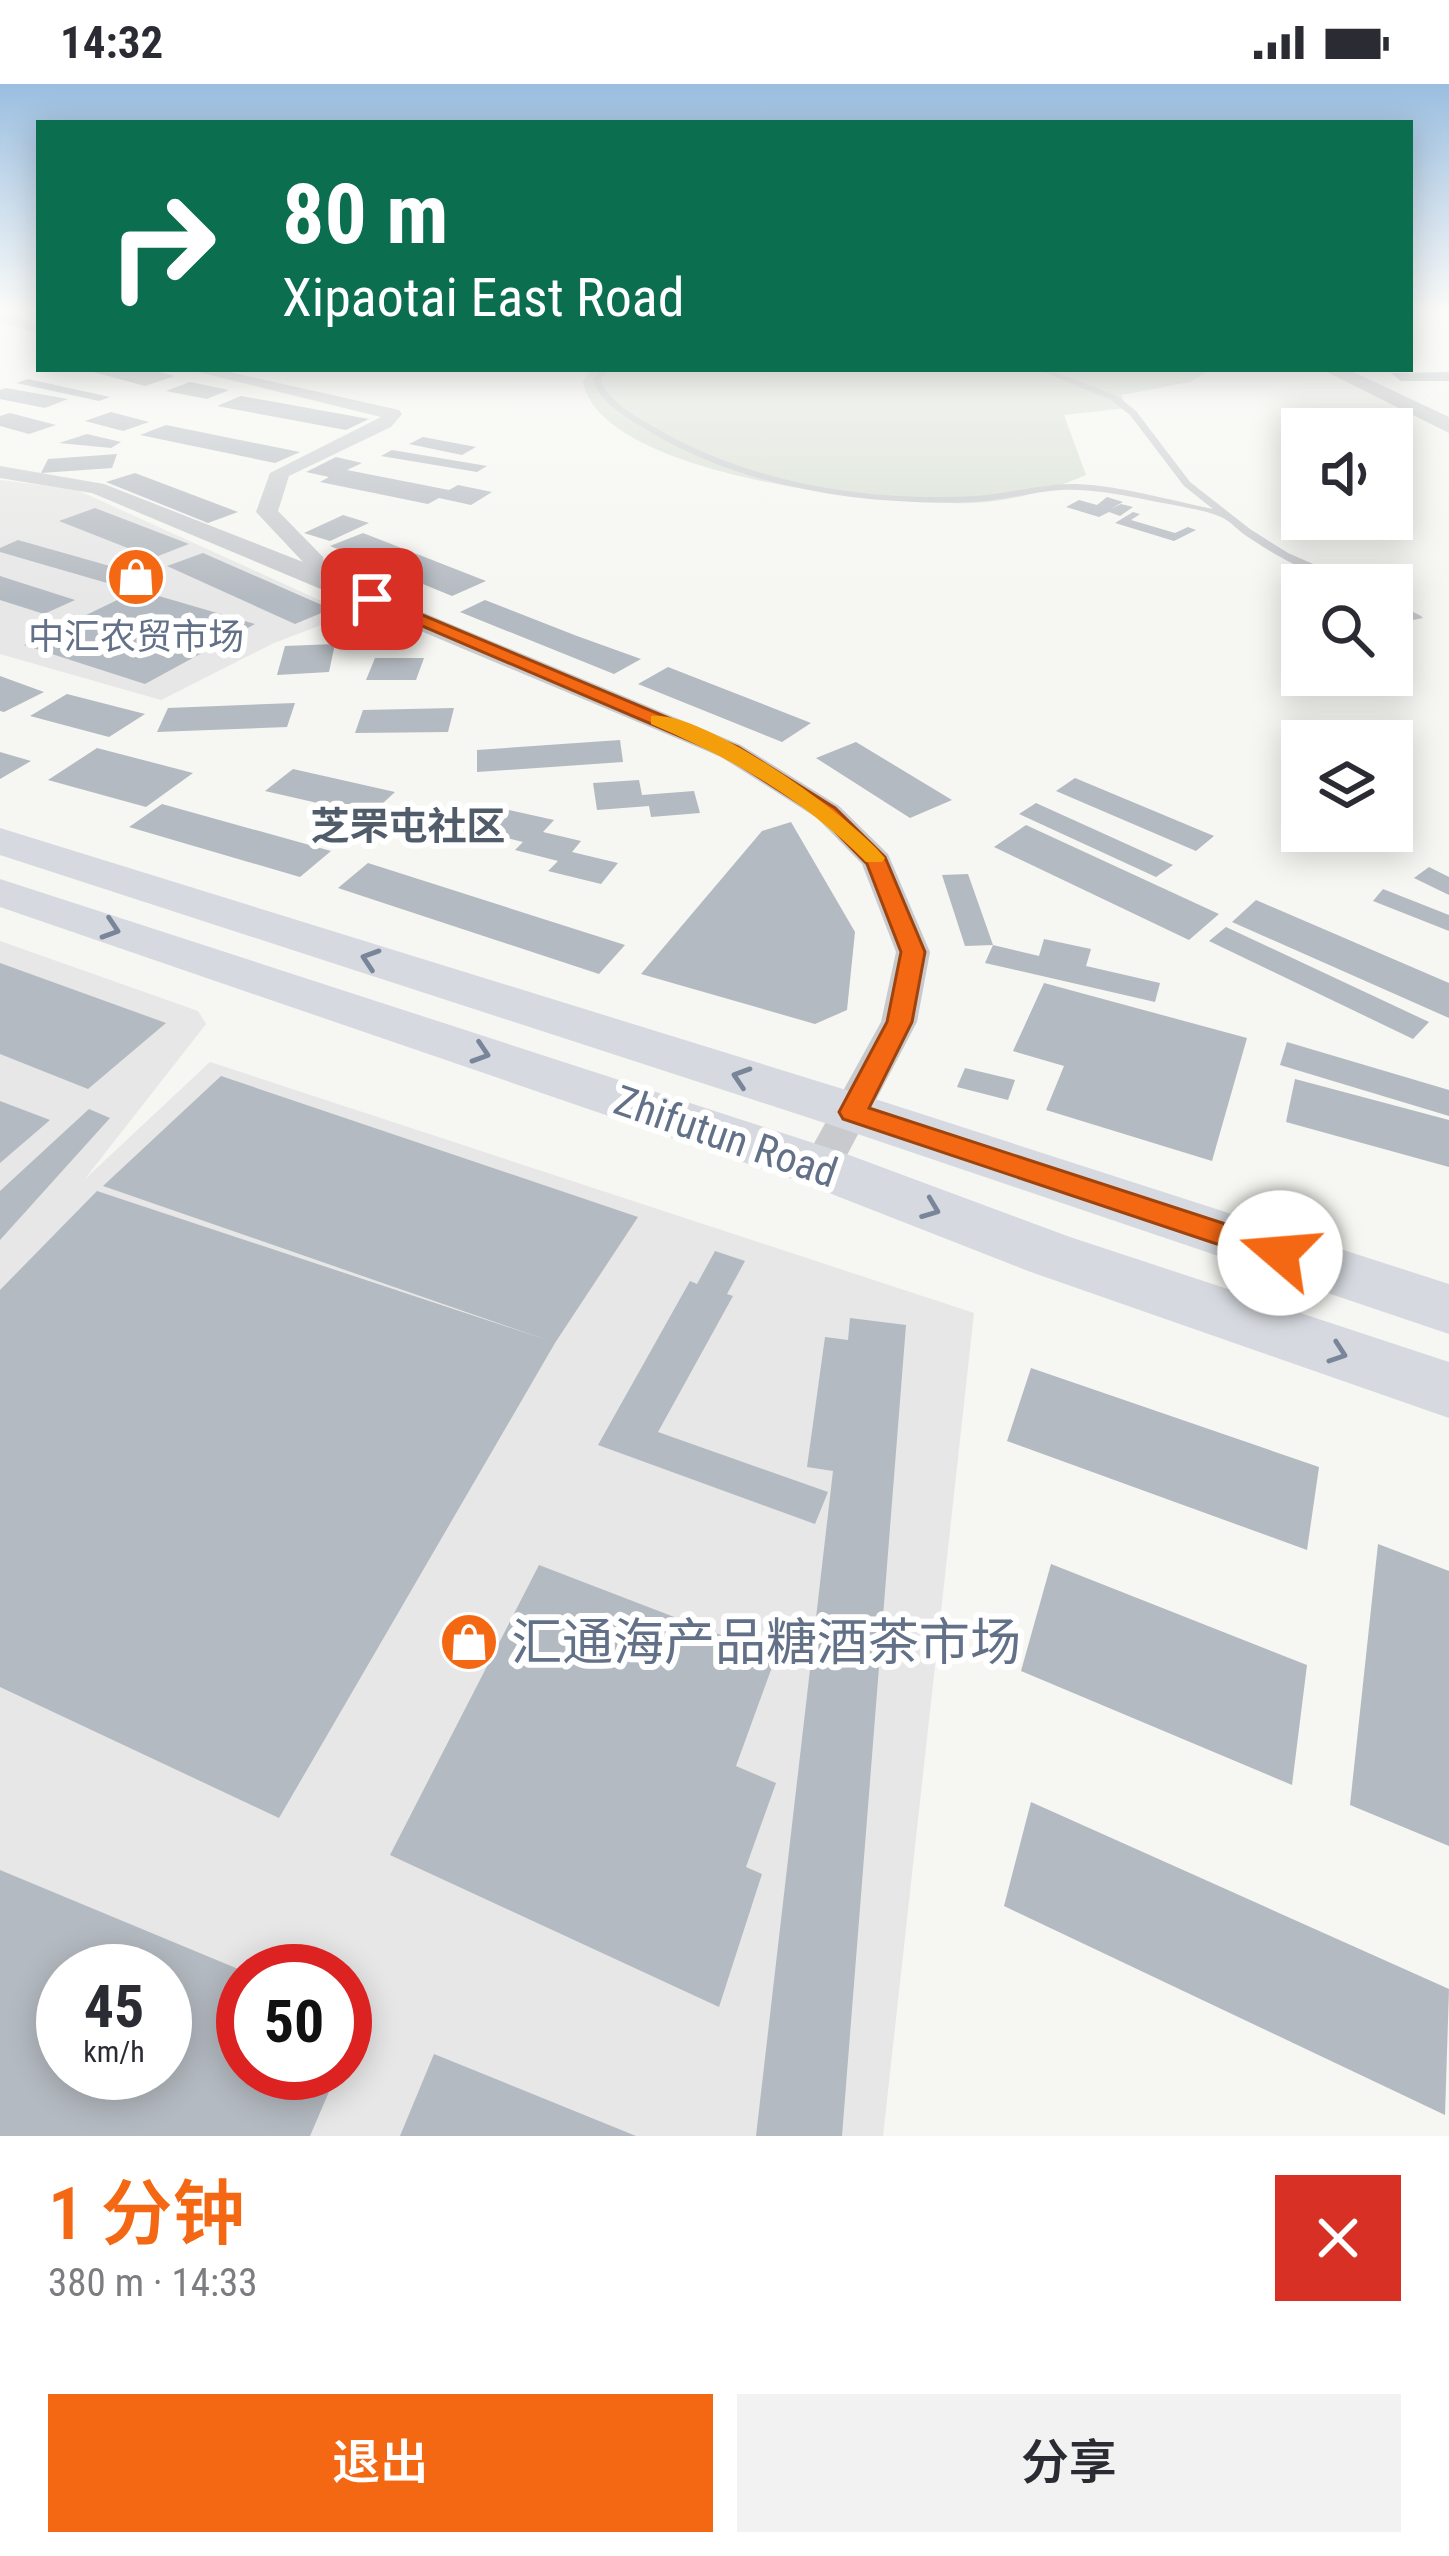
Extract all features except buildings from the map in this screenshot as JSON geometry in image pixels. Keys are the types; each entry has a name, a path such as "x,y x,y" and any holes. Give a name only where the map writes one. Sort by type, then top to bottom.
{"main road":[{"name":"Zhifutun Road","path":"0,841 853,1112 1449,1309"},
{"name":"Zhifutun Road","path":"0,892 821,1167 1049,1254 1449,1390"}],"street":[{"path":"315,575 315,562 267,512 280,473 386,423 393,414 365,408"},
{"path":"1411,408 1449,426"},
{"path":"0,472 97,488 315,575 731,751 828,812 878,861 913,952 899,1022 821,1167"}],"lane":[{"path":"623,408 664,439 713,462 768,477 925,500 977,500 1077,487 1226,515"},
{"path":"1126,408 1187,484 1284,555 1306,564"},
{"path":"1413,616 1417,618"}],"shaded area":[{"path":"598,408 1127,408 1064,415 1086,475 1030,494 971,503 879,499 754,479 693,463 640,441"},
{"name":"中汇农贸市场","path":"0,480 75,489 350,614 274,643 161,700 0,654"},
{"name":"汇通海产品糖酒茶市场","path":"0,941 198,1011 206,1024 84,1180 210,1062 974,1313 883,2136 0,2136"}],"slow traffic":[{"path":"658,720 731,751 828,812 874,858"}],"place":[{"name":"中汇农贸市场","path":"136,577"},
{"name":"汇通海产品糖酒茶市场","path":"469,1642"}],"district":[{"name":"芝罘屯社区","path":"408,826"}],"route":[{"path":"372,599 731,751 828,812 878,861 913,952 899,1022 853,1112 1280,1253"}]}
